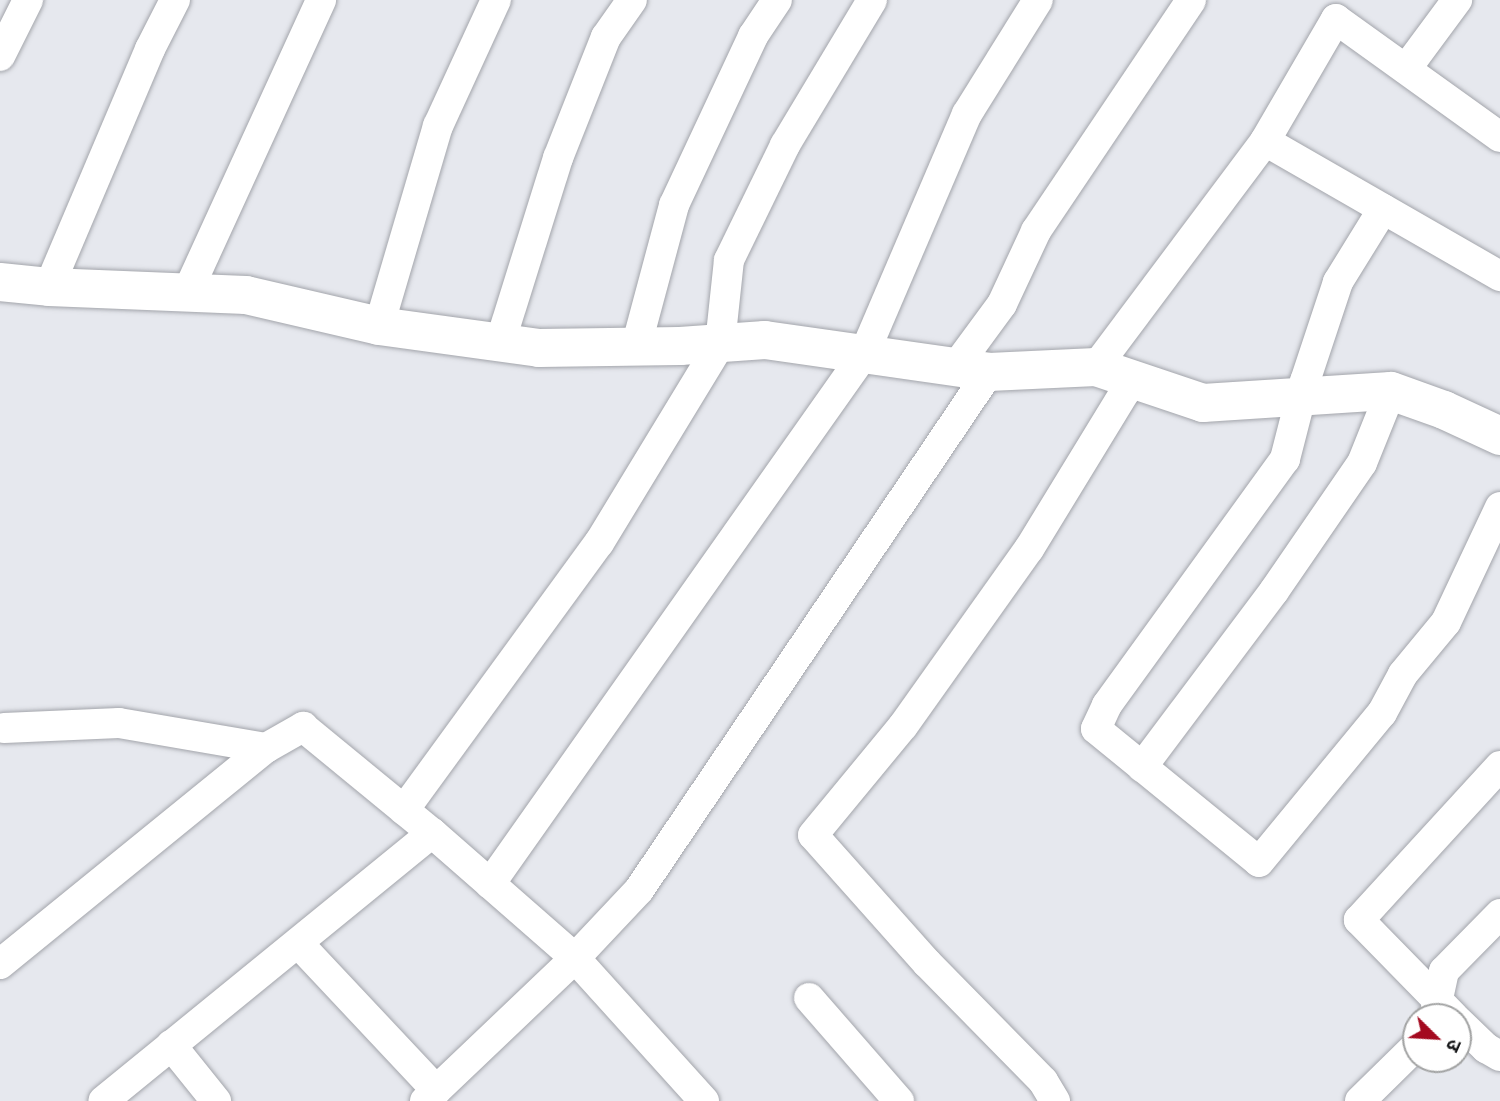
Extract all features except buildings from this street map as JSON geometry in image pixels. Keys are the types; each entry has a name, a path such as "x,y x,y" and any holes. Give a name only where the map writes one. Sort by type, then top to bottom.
{"street":[{"path":"0,56 27,0"},
{"path":"49,287 150,50 175,0"},
{"path":"187,293 321,0"},
{"path":"379,326 438,126 496,0"},
{"path":"500,343 558,158 606,37 632,0"},
{"path":"636,347 674,205 753,36 777,0"},
{"path":"404,810 599,543 720,344 729,260 785,145 872,0"},
{"path":"490,884 864,355 967,114 1038,0"},
{"path":"298,943 430,1095 575,958 639,890 972,370 1036,231 1191,0"},
{"path":"1406,69 1457,0"},
{"path":"1111,372 1265,141 1336,19 1500,137"},
{"path":"1265,141 1500,276"},
{"path":"1384,209 1338,282 1285,459 1107,705 1096,729 1259,862 1382,713 1403,674 1446,622 1500,507"},
{"path":"0,282 49,287 246,295 379,326 539,348 636,347 765,340 972,370 1111,372 1203,403 1391,391 1444,410 1500,436"},
{"path":"1055,1101 1043,1081 927,962 813,835 903,726 1029,549 1125,392 1111,372"},
{"path":"1142,767 1274,591 1362,463 1391,391"},
{"path":"1,729 119,723 266,748"},
{"path":"0,964 266,748 303,727 432,833 575,958 704,1101"},
{"path":"1436,1003 1359,920 1500,766"},
{"path":"103,1101 432,833"},
{"path":"1445,1003 1444,971 1500,914"},
{"path":"809,998 899,1101"},
{"path":"1472,1036 1500,1056"},
{"path":"172,1045 216,1101"},
{"path":"1360,1101 1402,1060"}]}
